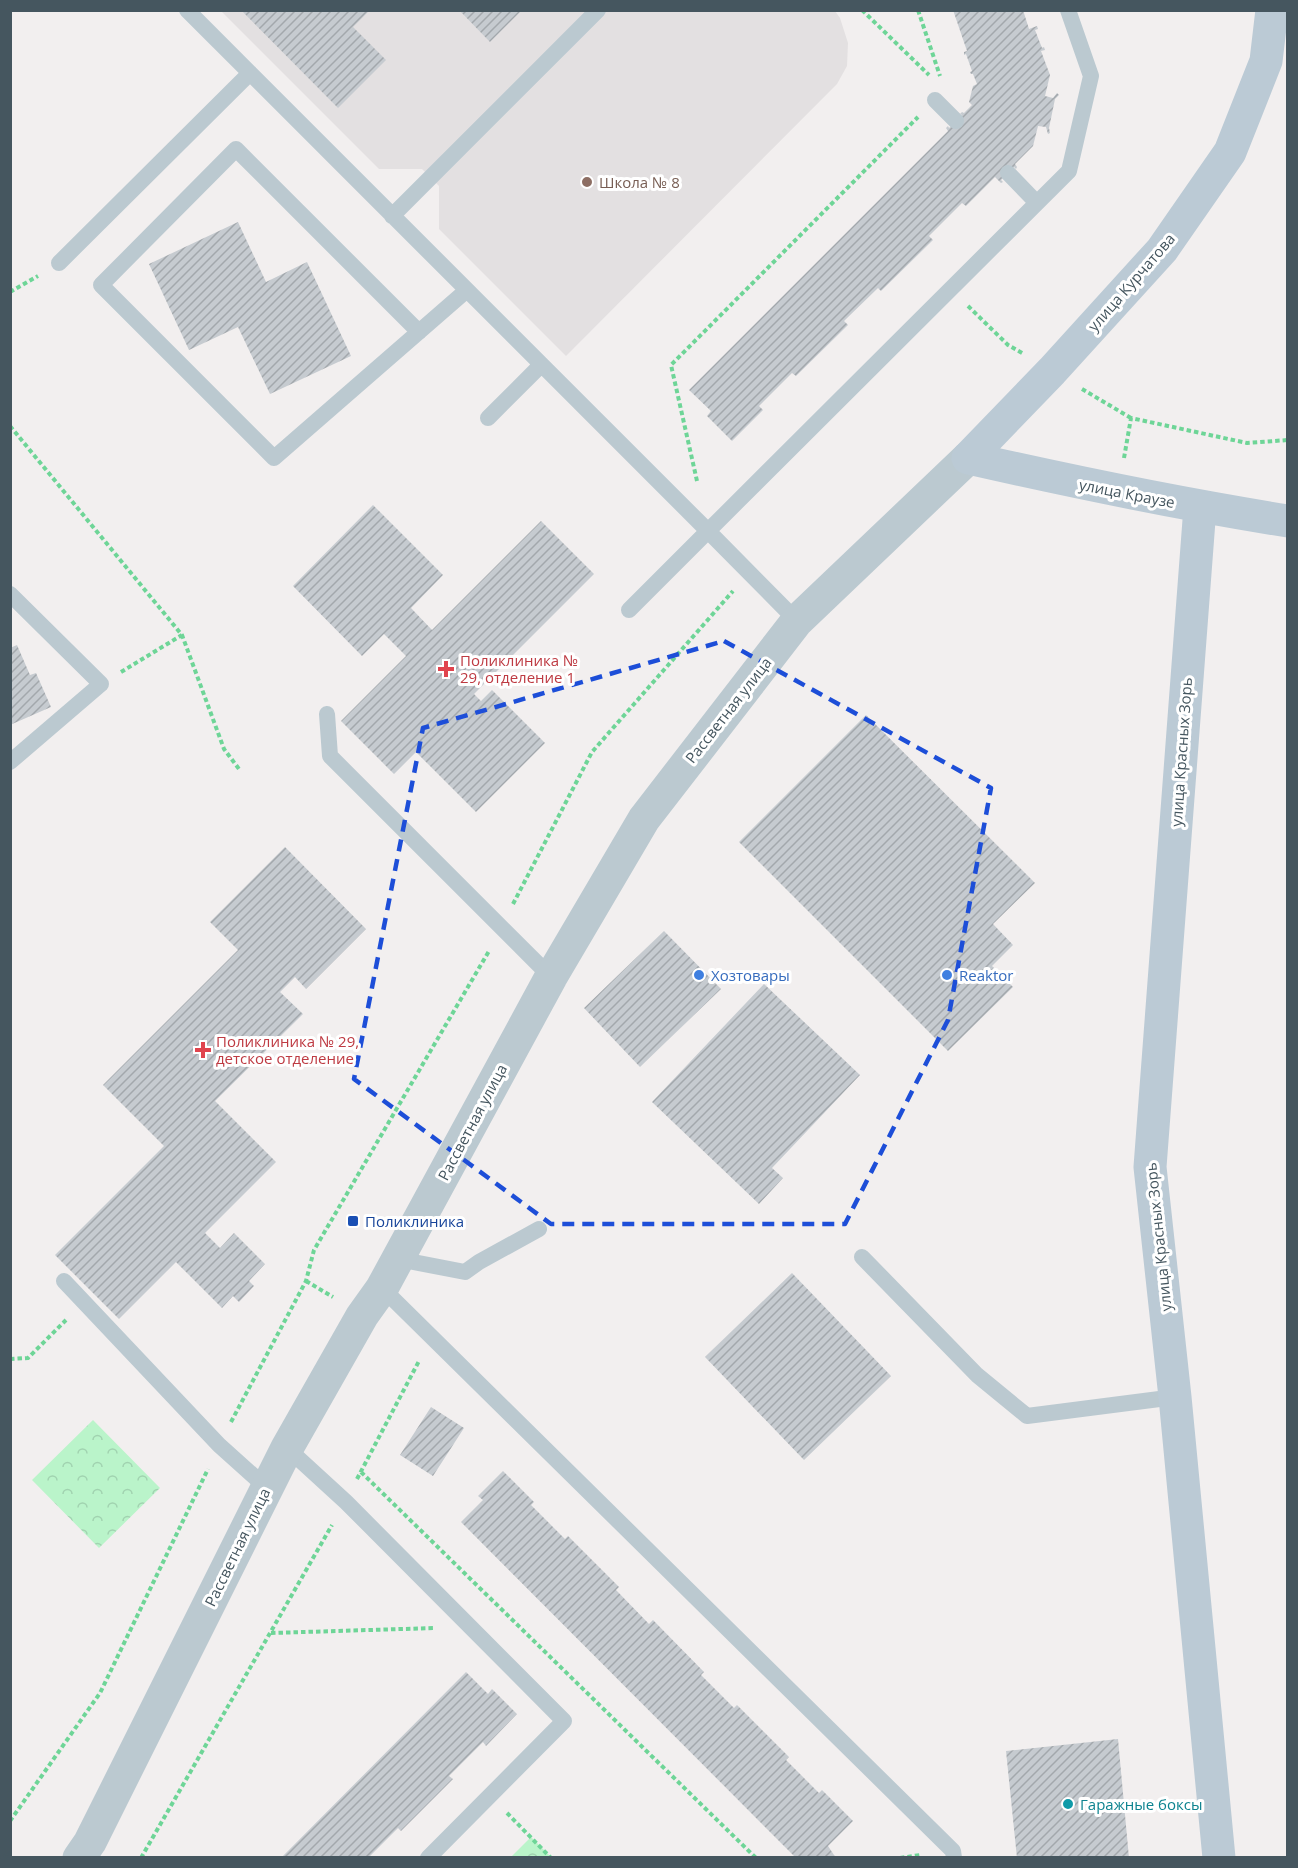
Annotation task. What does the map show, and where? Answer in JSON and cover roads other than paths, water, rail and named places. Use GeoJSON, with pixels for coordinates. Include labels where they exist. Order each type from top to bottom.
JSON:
{"type":"FeatureCollection","features":[{"type":"Feature","properties":{"kind":"main road","name":"улица Курчатова"},"geometry":{"type":"LineString","coordinates":[[969,458],[1162,250],[1230,152],[1266,61],[1272,10]]}},
{"type":"Feature","properties":{"kind":"main road","name":"улица Краузе"},"geometry":{"type":"LineString","coordinates":[[969,458],[1119,491],[1287,521]]}},
{"type":"Feature","properties":{"kind":"main road","name":"улица Красных Зорь"},"geometry":{"type":"LineString","coordinates":[[1200,507],[1150,1167],[1175,1397],[1219,1857]]}},
{"type":"Feature","properties":{"kind":"street","name":"Рассветная улица"},"geometry":{"type":"LineString","coordinates":[[79,1857],[90,1842],[286,1448],[362,1316],[382,1288],[551,976],[644,819],[798,621],[969,458]]}},
{"type":"Feature","properties":{"kind":"lane"},"geometry":{"type":"LineString","coordinates":[[187,10],[798,621]]}},
{"type":"Feature","properties":{"kind":"lane"},"geometry":{"type":"LineString","coordinates":[[392,216],[598,10]]}},
{"type":"Feature","properties":{"kind":"lane"},"geometry":{"type":"LineString","coordinates":[[629,610],[1069,171],[1091,76],[1068,10]]}},
{"type":"Feature","properties":{"kind":"lane"},"geometry":{"type":"LineString","coordinates":[[59,263],[250,73]]}},
{"type":"Feature","properties":{"kind":"lane"},"geometry":{"type":"LineString","coordinates":[[940,95],[956,122]]}},
{"type":"Feature","properties":{"kind":"lane"},"geometry":{"type":"LineString","coordinates":[[419,332],[236,149],[101,285],[274,458],[419,332],[467,290]]}},
{"type":"Feature","properties":{"kind":"lane"},"geometry":{"type":"LineString","coordinates":[[1008,174],[1037,202]]}},
{"type":"Feature","properties":{"kind":"lane"},"geometry":{"type":"LineString","coordinates":[[488,418],[541,365]]}},
{"type":"Feature","properties":{"kind":"lane"},"geometry":{"type":"LineString","coordinates":[[10,594],[101,684],[10,762]]}},
{"type":"Feature","properties":{"kind":"lane"},"geometry":{"type":"LineString","coordinates":[[327,714],[330,756],[551,976]]}},
{"type":"Feature","properties":{"kind":"lane"},"geometry":{"type":"LineString","coordinates":[[398,1259],[465,1272],[539,1229]]}},
{"type":"Feature","properties":{"kind":"lane"},"geometry":{"type":"LineString","coordinates":[[862,1257],[977,1375],[1028,1416],[1175,1397]]}},
{"type":"Feature","properties":{"kind":"lane"},"geometry":{"type":"LineString","coordinates":[[64,1281],[219,1445],[267,1488]]}},
{"type":"Feature","properties":{"kind":"lane"},"geometry":{"type":"LineString","coordinates":[[382,1288],[953,1851],[954,1857]]}},
{"type":"Feature","properties":{"kind":"lane"},"geometry":{"type":"LineString","coordinates":[[286,1448],[346,1502],[564,1721],[428,1857]]}},
{"type":"Feature","properties":{"kind":"place","name":"Школа № 8"},"geometry":{"type":"Point","coordinates":[587,182]}},
{"type":"Feature","properties":{"kind":"place","name":"Поликлиника № 29, отделение 1"},"geometry":{"type":"Point","coordinates":[446,669]}},
{"type":"Feature","properties":{"kind":"place","name":"Хозтовары"},"geometry":{"type":"Point","coordinates":[699,975]}},
{"type":"Feature","properties":{"kind":"place","name":"Reaktor"},"geometry":{"type":"Point","coordinates":[947,975]}},
{"type":"Feature","properties":{"kind":"place","name":"Поликлиника № 29, детское отделение"},"geometry":{"type":"Point","coordinates":[203,1050]}},
{"type":"Feature","properties":{"kind":"place","name":"Поликлиника"},"geometry":{"type":"Point","coordinates":[353,1221]}},
{"type":"Feature","properties":{"kind":"place","name":"Гаражные боксы"},"geometry":{"type":"Point","coordinates":[1068,1804]}}]}
